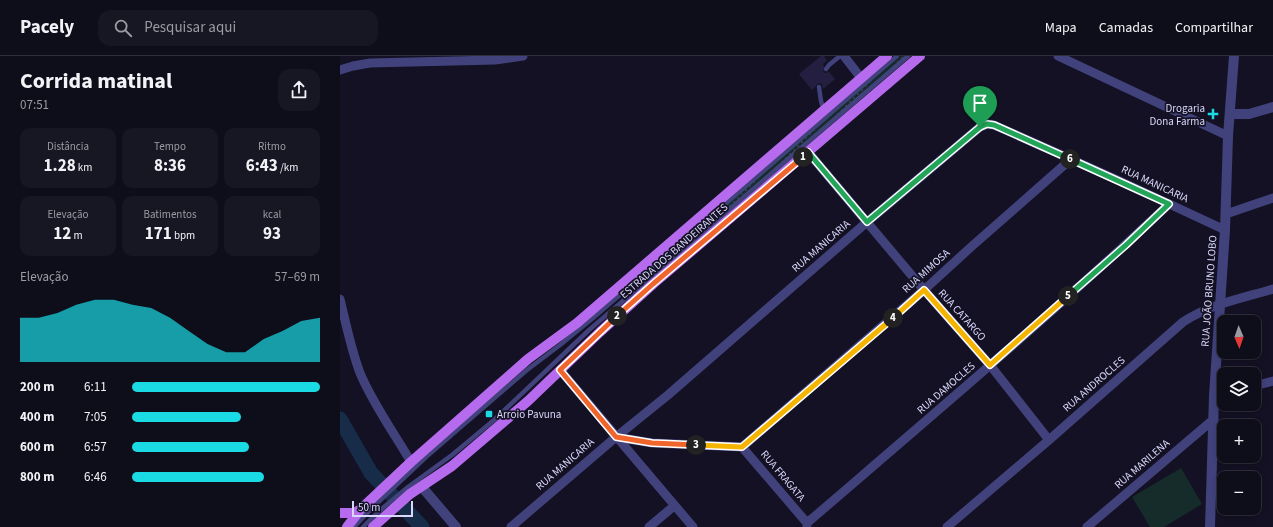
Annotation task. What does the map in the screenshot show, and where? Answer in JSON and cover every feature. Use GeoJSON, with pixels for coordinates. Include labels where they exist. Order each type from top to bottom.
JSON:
{"type":"FeatureCollection","features":[{"type":"Feature","properties":{"kind":"main road","name":"ESTRADA DOS BANDEIRANTES"},"geometry":{"type":"LineString","coordinates":[[347,527],[400,477],[411,462],[528,359],[577,323],[887,56]]}},
{"type":"Feature","properties":{"kind":"main road","name":"ESTRADA DOS BANDEIRANTES"},"geometry":{"type":"LineString","coordinates":[[372,527],[381,514],[409,491],[422,487],[452,466],[528,401],[653,284],[920,56]]}},
{"type":"Feature","properties":{"kind":"main road"},"geometry":{"type":"LineString","coordinates":[[340,513],[354,513],[367,507]]}},
{"type":"Feature","properties":{"kind":"street"},"geometry":{"type":"LineString","coordinates":[[340,70],[370,63],[495,60],[524,56]]}},
{"type":"Feature","properties":{"kind":"street"},"geometry":{"type":"LineString","coordinates":[[844,56],[861,78]]}},
{"type":"Feature","properties":{"kind":"street"},"geometry":{"type":"LineString","coordinates":[[1058,56],[1228,136]]}},
{"type":"Feature","properties":{"kind":"street","name":"RUA JOÃO BRUNO LOBO"},"geometry":{"type":"LineString","coordinates":[[1219,367],[1220,304],[1226,214],[1228,136],[1234,56]]}},
{"type":"Feature","properties":{"kind":"street"},"geometry":{"type":"LineString","coordinates":[[1230,114],[1249,114],[1273,107]]}},
{"type":"Feature","properties":{"kind":"street","name":"RUA MANICARIA"},"geometry":{"type":"LineString","coordinates":[[511,527],[616,437],[668,395],[867,222],[980,127],[987,124],[994,125],[1071,159],[1225,230]]}},
{"type":"Feature","properties":{"kind":"street","name":"RUA CATARGO"},"geometry":{"type":"LineString","coordinates":[[808,152],[924,290],[990,365],[1049,440]]}},
{"type":"Feature","properties":{"kind":"street","name":"RUA MIMOSA"},"geometry":{"type":"LineString","coordinates":[[742,447],[924,290],[1071,159]]}},
{"type":"Feature","properties":{"kind":"street"},"geometry":{"type":"LineString","coordinates":[[1226,214],[1273,198]]}},
{"type":"Feature","properties":{"kind":"street","name":"RUA DAMOCLES"},"geometry":{"type":"LineString","coordinates":[[807,525],[1126,245],[1169,204]]}},
{"type":"Feature","properties":{"kind":"street","name":"RUA ANDROCLES"},"geometry":{"type":"LineString","coordinates":[[947,527],[1193,315],[1220,304],[1273,289]]}},
{"type":"Feature","properties":{"kind":"street"},"geometry":{"type":"LineString","coordinates":[[340,299],[353,354],[361,374],[370,393],[411,462]]}},
{"type":"Feature","properties":{"kind":"street"},"geometry":{"type":"LineString","coordinates":[[560,370],[693,527]]}},
{"type":"Feature","properties":{"kind":"street"},"geometry":{"type":"LineString","coordinates":[[1261,384],[1273,381]]}},
{"type":"Feature","properties":{"kind":"street","name":"RUA JOÃO BRUNO LOBO"},"geometry":{"type":"LineString","coordinates":[[1210,527],[1214,419],[1217,405]]}},
{"type":"Feature","properties":{"kind":"street","name":"RUA MARILENA"},"geometry":{"type":"LineString","coordinates":[[1086,527],[1214,419]]}},
{"type":"Feature","properties":{"kind":"street"},"geometry":{"type":"LineString","coordinates":[[616,437],[652,443],[742,447]]}},
{"type":"Feature","properties":{"kind":"street","name":"RUA FRAGATA"},"geometry":{"type":"LineString","coordinates":[[742,447],[807,525]]}},
{"type":"Feature","properties":{"kind":"street"},"geometry":{"type":"LineString","coordinates":[[422,487],[456,527]]}},
{"type":"Feature","properties":{"kind":"street"},"geometry":{"type":"LineString","coordinates":[[649,527],[674,506]]}},
{"type":"Feature","properties":{"kind":"lane"},"geometry":{"type":"LineString","coordinates":[[826,69],[840,56]]}},
{"type":"Feature","properties":{"kind":"lane"},"geometry":{"type":"LineString","coordinates":[[400,477],[527,370],[560,346],[897,56]]}},
{"type":"Feature","properties":{"kind":"lane"},"geometry":{"type":"LineString","coordinates":[[409,491],[494,420],[589,330],[908,56]]}},
{"type":"Feature","properties":{"kind":"lane"},"geometry":{"type":"LineString","coordinates":[[819,87],[824,111]]}},
{"type":"Feature","properties":{"kind":"lane"},"geometry":{"type":"LineString","coordinates":[[354,527],[367,507]]}},
{"type":"Feature","properties":{"kind":"lane"},"geometry":{"type":"LineString","coordinates":[[363,527],[381,514]]}},
{"type":"Feature","properties":{"kind":"green space"},"geometry":{"type":"Polygon","coordinates":[[[901,56],[907,56],[636,293],[631,288],[739,193],[901,56]]]}},
{"type":"Feature","properties":{"kind":"green space"},"geometry":{"type":"Polygon","coordinates":[[[1181,468],[1202,504],[1164,527],[1150,527],[1132,497],[1181,468]]]}},
{"type":"Feature","properties":{"kind":"building"},"geometry":{"type":"Polygon","coordinates":[[[821,56],[824,56],[827,61],[823,64],[823,71],[825,73],[829,72],[835,79],[823,89],[822,84],[819,83],[812,90],[799,74],[821,56]]]}},
{"type":"Feature","properties":{"kind":"waterway","name":"Arroio Pavuna"},"geometry":{"type":"LineString","coordinates":[[340,419],[371,473],[422,527]]}},
{"type":"Feature","properties":{"kind":"place","name":"Drogaria Dona Farma"},"geometry":{"type":"Point","coordinates":[1213,114]}},
{"type":"Feature","properties":{"kind":"place","name":"Arroio Pavuna"},"geometry":{"type":"Point","coordinates":[489,414]}},
{"type":"Feature","properties":{"kind":"route"},"geometry":{"type":"LineString","coordinates":[[987,124],[994,125],[1169,204],[1126,245],[990,365],[924,290],[742,447],[652,443],[616,437],[560,370],[653,284],[808,152],[867,222],[980,127],[987,124]]}}]}
